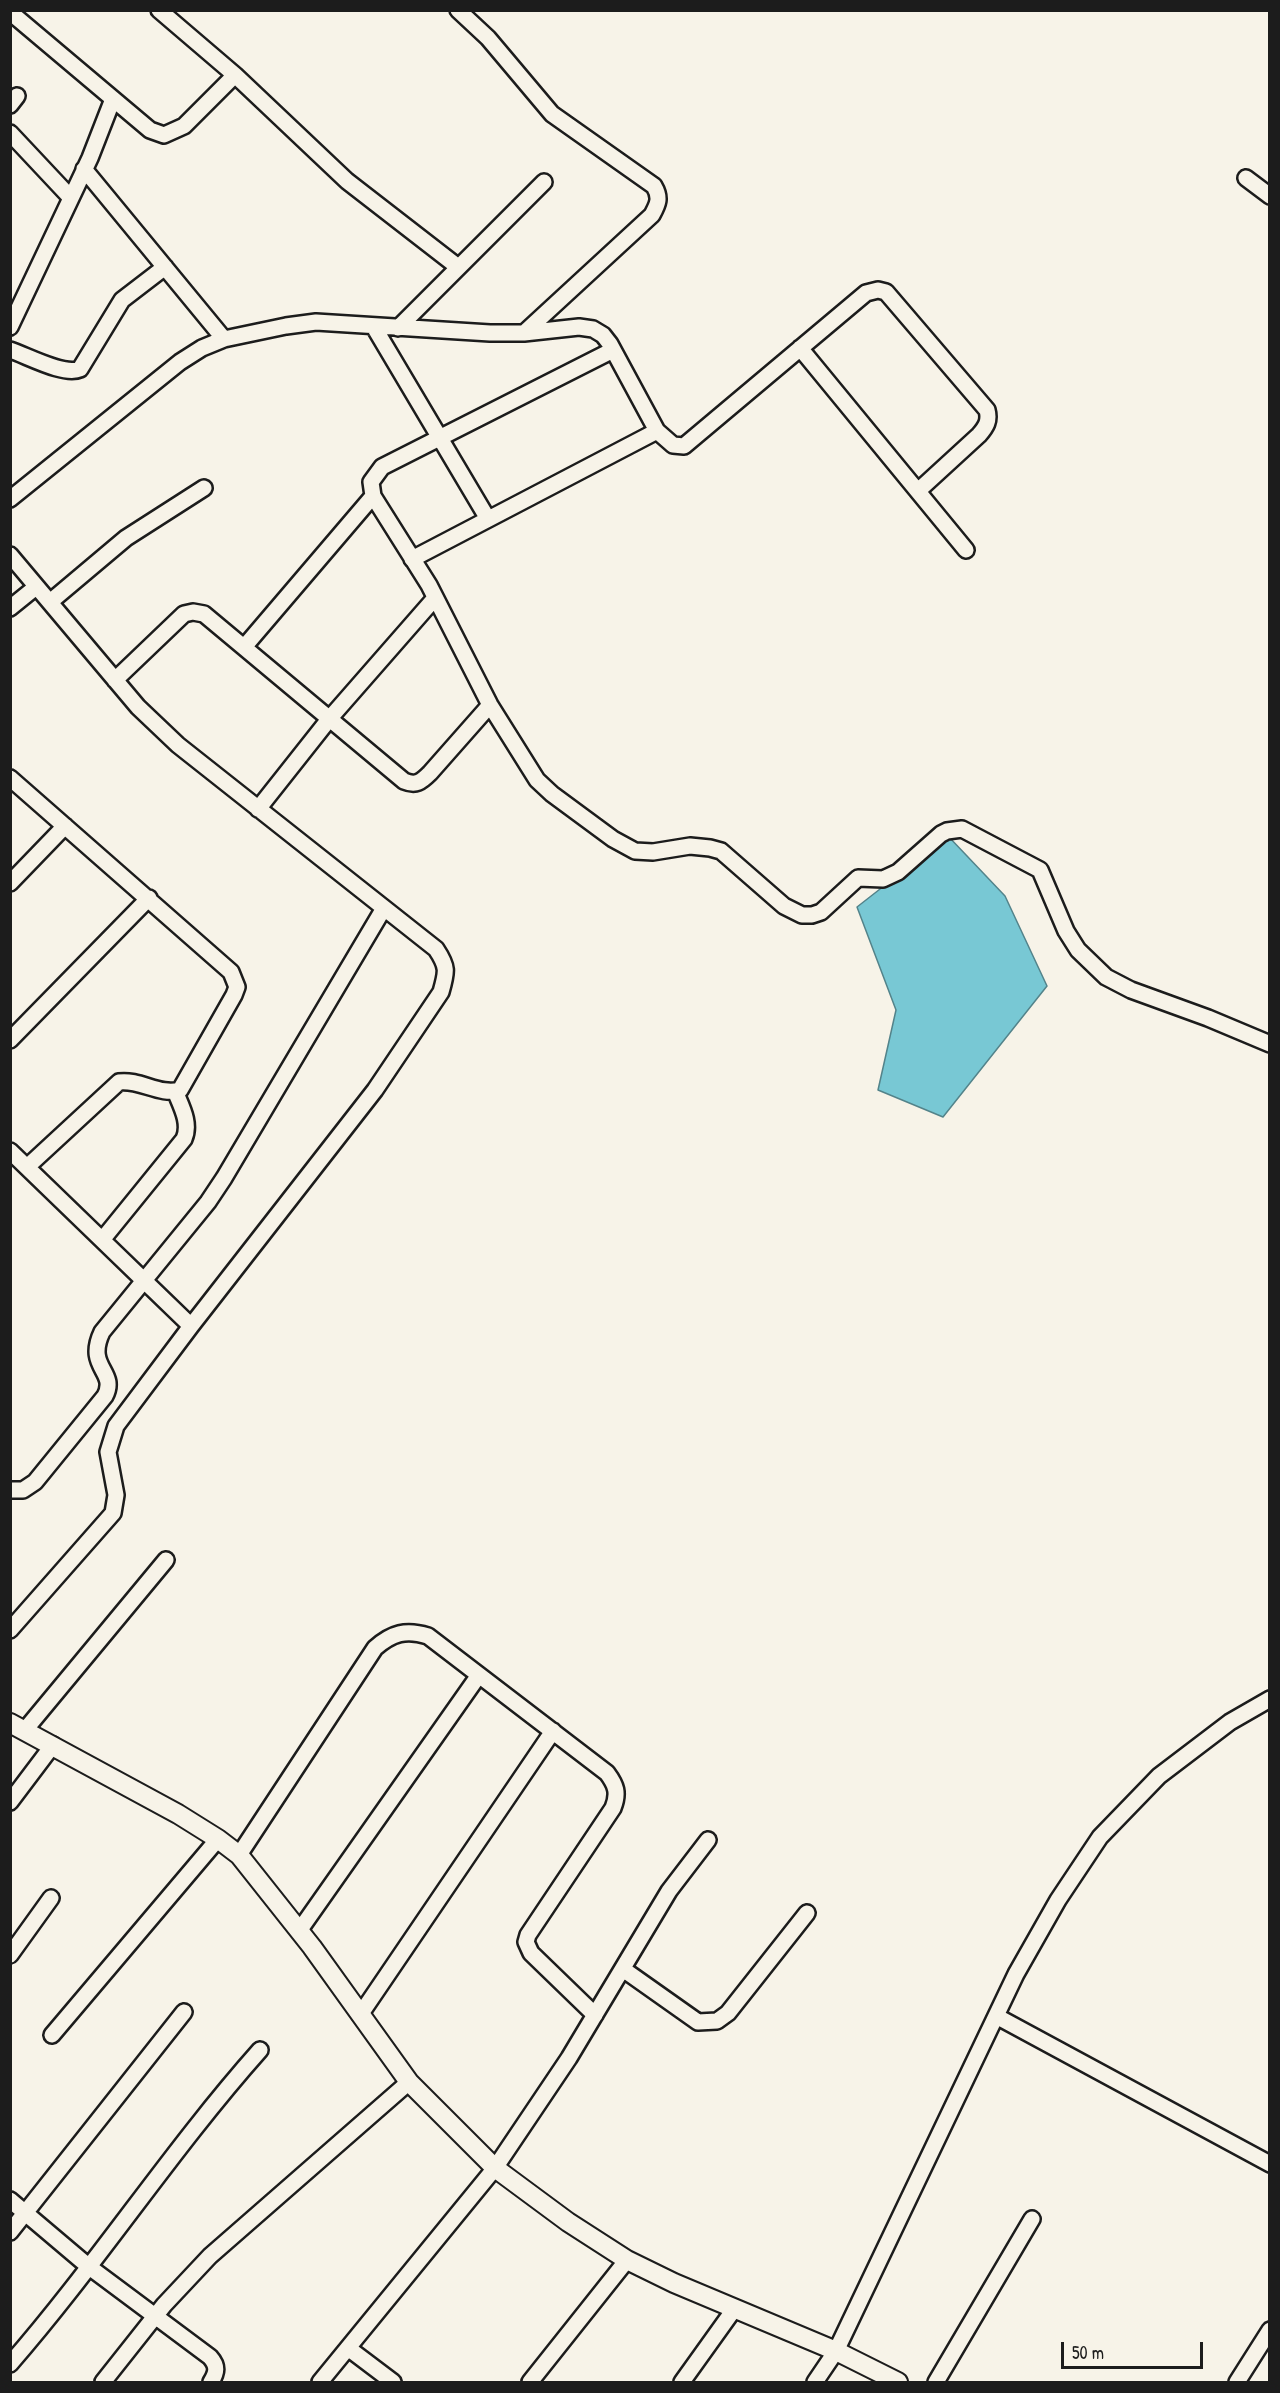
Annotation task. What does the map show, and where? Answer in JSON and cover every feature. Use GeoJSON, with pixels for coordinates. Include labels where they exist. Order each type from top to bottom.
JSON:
{"type":"FeatureCollection","features":[{"type":"Feature","properties":{"kind":"street"},"geometry":{"type":"LineString","coordinates":[[159,10],[235,75],[347,181],[458,267]]}},
{"type":"Feature","properties":{"kind":"street"},"geometry":{"type":"LineString","coordinates":[[458,10],[488,38],[552,114],[654,186],[659,193],[659,201],[652,215],[524,333]]}},
{"type":"Feature","properties":{"kind":"street"},"geometry":{"type":"LineString","coordinates":[[10,12],[150,130],[164,135],[184,126],[235,75]]}},
{"type":"Feature","properties":{"kind":"street"},"geometry":{"type":"LineString","coordinates":[[10,327],[84,169],[112,99]]}},
{"type":"Feature","properties":{"kind":"street"},"geometry":{"type":"LineString","coordinates":[[10,133],[71,198]]}},
{"type":"Feature","properties":{"kind":"street"},"geometry":{"type":"LineString","coordinates":[[84,169],[224,339]]}},
{"type":"Feature","properties":{"kind":"street"},"geometry":{"type":"LineString","coordinates":[[1246,178],[1269,196]]}},
{"type":"Feature","properties":{"kind":"street"},"geometry":{"type":"LineString","coordinates":[[398,328],[544,182]]}},
{"type":"Feature","properties":{"kind":"street"},"geometry":{"type":"LineString","coordinates":[[10,350],[64,370],[80,369],[122,300],[165,267]]}},
{"type":"Feature","properties":{"kind":"street"},"geometry":{"type":"LineString","coordinates":[[10,499],[180,362],[202,348],[224,339],[316,322],[490,333],[586,328],[603,335],[657,431],[674,446],[684,446],[866,293],[878,290],[886,292],[987,410],[989,418],[985,429],[919,490]]}},
{"type":"Feature","properties":{"kind":"street"},"geometry":{"type":"LineString","coordinates":[[374,327],[489,519]]}},
{"type":"Feature","properties":{"kind":"street"},"geometry":{"type":"LineString","coordinates":[[801,348],[966,549]]}},
{"type":"Feature","properties":{"kind":"street"},"geometry":{"type":"LineString","coordinates":[[613,350],[382,467],[371,482],[372,496],[435,598],[490,705],[537,780],[552,794],[625,847],[635,851],[653,852],[690,846],[721,851],[783,906],[802,915],[820,912],[854,881],[865,877],[890,878],[941,834],[962,829],[1040,870],[1066,931],[1078,950],[1106,977],[1131,990],[1208,1018],[1269,1044]]}},
{"type":"Feature","properties":{"kind":"street"},"geometry":{"type":"LineString","coordinates":[[412,559],[657,431]]}},
{"type":"Feature","properties":{"kind":"street"},"geometry":{"type":"LineString","coordinates":[[50,602],[119,543],[204,488]]}},
{"type":"Feature","properties":{"kind":"street"},"geometry":{"type":"LineString","coordinates":[[245,646],[372,496]]}},
{"type":"Feature","properties":{"kind":"street"},"geometry":{"type":"LineString","coordinates":[[10,555],[138,707],[178,745],[436,949],[446,963],[446,975],[441,992],[375,1090],[116,1426],[108,1452],[116,1502],[112,1513],[10,1630]]}},
{"type":"Feature","properties":{"kind":"street"},"geometry":{"type":"LineString","coordinates":[[10,608],[36,586]]}},
{"type":"Feature","properties":{"kind":"street"},"geometry":{"type":"LineString","coordinates":[[258,809],[330,718],[435,598]]}},
{"type":"Feature","properties":{"kind":"street"},"geometry":{"type":"LineString","coordinates":[[115,680],[184,614],[193,612],[204,614],[404,781],[413,784],[421,782],[430,773],[490,705]]}},
{"type":"Feature","properties":{"kind":"street"},"geometry":{"type":"LineString","coordinates":[[10,778],[231,972],[237,987],[184,1086],[168,1092],[129,1081],[119,1082],[27,1167]]}},
{"type":"Feature","properties":{"kind":"street"},"geometry":{"type":"LineString","coordinates":[[10,883],[65,826]]}},
{"type":"Feature","properties":{"kind":"street"},"geometry":{"type":"LineString","coordinates":[[10,1040],[149,898]]}},
{"type":"Feature","properties":{"kind":"street"},"geometry":{"type":"LineString","coordinates":[[10,1490],[23,1490],[35,1482],[105,1396],[109,1388],[108,1379],[96,1359],[98,1341],[102,1332],[208,1202],[224,1178],[384,908]]}},
{"type":"Feature","properties":{"kind":"street"},"geometry":{"type":"LineString","coordinates":[[102,1240],[184,1139],[188,1131],[187,1122],[175,1091]]}},
{"type":"Feature","properties":{"kind":"street"},"geometry":{"type":"LineString","coordinates":[[10,1151],[191,1326]]}},
{"type":"Feature","properties":{"kind":"street"},"geometry":{"type":"LineString","coordinates":[[166,1560],[18,1726],[178,1814],[239,1855],[299,1931],[409,2082],[495,2168],[568,2222],[627,2260],[674,2283],[836,2351],[898,2382]]}},
{"type":"Feature","properties":{"kind":"street"},"geometry":{"type":"LineString","coordinates":[[239,1855],[375,1648],[386,1638],[401,1632],[416,1632],[428,1636],[607,1773],[614,1783],[618,1796],[613,1808],[528,1935],[526,1942],[531,1953],[595,2015]]}},
{"type":"Feature","properties":{"kind":"street"},"geometry":{"type":"LineString","coordinates":[[299,1931],[479,1675]]}},
{"type":"Feature","properties":{"kind":"street"},"geometry":{"type":"LineString","coordinates":[[815,2382],[836,2351],[1016,1974],[1058,1900],[1100,1837],[1159,1776],[1230,1722],[1269,1699]]}},
{"type":"Feature","properties":{"kind":"street"},"geometry":{"type":"LineString","coordinates":[[360,2014],[553,1731]]}},
{"type":"Feature","properties":{"kind":"street"},"geometry":{"type":"LineString","coordinates":[[10,1802],[53,1745]]}},
{"type":"Feature","properties":{"kind":"street"},"geometry":{"type":"LineString","coordinates":[[52,2035],[218,1839]]}},
{"type":"Feature","properties":{"kind":"street"},"geometry":{"type":"LineString","coordinates":[[320,2382],[495,2168],[569,2058],[669,1891],[708,1840]]}},
{"type":"Feature","properties":{"kind":"street"},"geometry":{"type":"LineString","coordinates":[[10,1955],[51,1898]]}},
{"type":"Feature","properties":{"kind":"street"},"geometry":{"type":"LineString","coordinates":[[622,1969],[698,2022],[717,2021],[728,2013],[807,1913]]}},
{"type":"Feature","properties":{"kind":"street"},"geometry":{"type":"LineString","coordinates":[[10,2232],[184,2012]]}},
{"type":"Feature","properties":{"kind":"street"},"geometry":{"type":"LineString","coordinates":[[996,2016],[1269,2164]]}},
{"type":"Feature","properties":{"kind":"street"},"geometry":{"type":"LineString","coordinates":[[10,2364],[142,2199],[218,2097],[260,2050]]}},
{"type":"Feature","properties":{"kind":"street"},"geometry":{"type":"LineString","coordinates":[[103,2382],[155,2316],[210,2256],[409,2082]]}},
{"type":"Feature","properties":{"kind":"street"},"geometry":{"type":"LineString","coordinates":[[10,2200],[88,2266],[210,2357],[216,2363],[216,2373],[211,2382]]}},
{"type":"Feature","properties":{"kind":"street"},"geometry":{"type":"LineString","coordinates":[[936,2382],[1032,2219]]}},
{"type":"Feature","properties":{"kind":"street"},"geometry":{"type":"LineString","coordinates":[[530,2382],[627,2260]]}},
{"type":"Feature","properties":{"kind":"street"},"geometry":{"type":"LineString","coordinates":[[682,2382],[735,2308]]}},
{"type":"Feature","properties":{"kind":"street"},"geometry":{"type":"LineString","coordinates":[[1237,2382],[1269,2330]]}},
{"type":"Feature","properties":{"kind":"street"},"geometry":{"type":"LineString","coordinates":[[348,2349],[393,2382]]}},
{"type":"Feature","properties":{"kind":"water"},"geometry":{"type":"Polygon","coordinates":[[[948,836],[1005,896],[1047,986],[943,1117],[878,1090],[896,1010],[857,907],[948,836]]]}}]}
